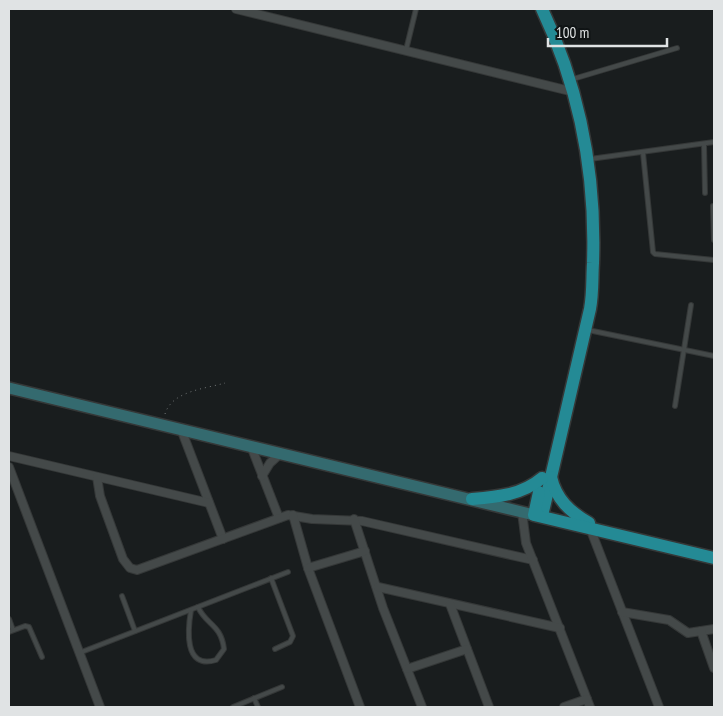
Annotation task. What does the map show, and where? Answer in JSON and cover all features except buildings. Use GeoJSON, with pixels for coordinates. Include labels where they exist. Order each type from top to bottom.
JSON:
{"type":"FeatureCollection","features":[{"type":"Feature","properties":{"kind":"main road"},"geometry":{"type":"LineString","coordinates":[[533,514],[546,478],[586,329],[592,298],[593,266],[593,207],[588,159],[572,86],[557,41],[542,9]]}},
{"type":"Feature","properties":{"kind":"main road"},"geometry":{"type":"LineString","coordinates":[[593,266],[546,478],[567,508],[596,529]]}},
{"type":"Feature","properties":{"kind":"main road"},"geometry":{"type":"LineString","coordinates":[[9,388],[714,558]]}},
{"type":"Feature","properties":{"kind":"main road"},"geometry":{"type":"LineString","coordinates":[[472,499],[509,494],[530,487],[546,478]]}},
{"type":"Feature","properties":{"kind":"street"},"geometry":{"type":"LineString","coordinates":[[236,9],[406,50],[572,86]]}},
{"type":"Feature","properties":{"kind":"street"},"geometry":{"type":"LineString","coordinates":[[181,429],[223,539]]}},
{"type":"Feature","properties":{"kind":"street"},"geometry":{"type":"LineString","coordinates":[[251,446],[279,518]]}},
{"type":"Feature","properties":{"kind":"street"},"geometry":{"type":"LineString","coordinates":[[262,476],[270,463],[282,453]]}},
{"type":"Feature","properties":{"kind":"street"},"geometry":{"type":"LineString","coordinates":[[9,456],[210,504]]}},
{"type":"Feature","properties":{"kind":"street"},"geometry":{"type":"LineString","coordinates":[[9,467],[100,707]]}},
{"type":"Feature","properties":{"kind":"street"},"geometry":{"type":"LineString","coordinates":[[97,477],[100,496],[124,560],[130,568],[144,569],[279,518],[293,515],[312,519],[354,520],[533,560]]}},
{"type":"Feature","properties":{"kind":"street"},"geometry":{"type":"LineString","coordinates":[[533,514],[524,533],[590,707]]}},
{"type":"Feature","properties":{"kind":"street"},"geometry":{"type":"LineString","coordinates":[[293,515],[308,568],[360,707]]}},
{"type":"Feature","properties":{"kind":"street"},"geometry":{"type":"LineString","coordinates":[[354,520],[378,587],[383,608],[422,707]]}},
{"type":"Feature","properties":{"kind":"street"},"geometry":{"type":"LineString","coordinates":[[596,529],[622,612],[659,707]]}},
{"type":"Feature","properties":{"kind":"street"},"geometry":{"type":"LineString","coordinates":[[308,568],[365,551]]}},
{"type":"Feature","properties":{"kind":"street"},"geometry":{"type":"LineString","coordinates":[[378,587],[560,628]]}},
{"type":"Feature","properties":{"kind":"street"},"geometry":{"type":"LineString","coordinates":[[450,604],[489,707]]}},
{"type":"Feature","properties":{"kind":"street"},"geometry":{"type":"LineString","coordinates":[[622,612],[669,620],[688,633],[693,634],[714,629]]}},
{"type":"Feature","properties":{"kind":"street"},"geometry":{"type":"LineString","coordinates":[[701,631],[714,668]]}},
{"type":"Feature","properties":{"kind":"street"},"geometry":{"type":"LineString","coordinates":[[407,669],[467,649]]}},
{"type":"Feature","properties":{"kind":"street"},"geometry":{"type":"LineString","coordinates":[[564,707],[587,699]]}},
{"type":"Feature","properties":{"kind":"lane"},"geometry":{"type":"LineString","coordinates":[[406,50],[416,9]]}},
{"type":"Feature","properties":{"kind":"lane"},"geometry":{"type":"LineString","coordinates":[[572,86],[676,48]]}},
{"type":"Feature","properties":{"kind":"lane"},"geometry":{"type":"LineString","coordinates":[[588,159],[644,153],[714,142]]}},
{"type":"Feature","properties":{"kind":"lane"},"geometry":{"type":"LineString","coordinates":[[704,144],[705,194]]}},
{"type":"Feature","properties":{"kind":"lane"},"geometry":{"type":"LineString","coordinates":[[644,153],[653,252],[655,254],[714,260]]}},
{"type":"Feature","properties":{"kind":"lane"},"geometry":{"type":"LineString","coordinates":[[713,206],[714,240]]}},
{"type":"Feature","properties":{"kind":"lane"},"geometry":{"type":"LineString","coordinates":[[675,406],[691,305]]}},
{"type":"Feature","properties":{"kind":"lane"},"geometry":{"type":"LineString","coordinates":[[586,329],[684,348],[714,356]]}},
{"type":"Feature","properties":{"kind":"lane"},"geometry":{"type":"LineString","coordinates":[[79,653],[288,572]]}},
{"type":"Feature","properties":{"kind":"lane"},"geometry":{"type":"LineString","coordinates":[[270,578],[293,638],[290,642],[275,649]]}},
{"type":"Feature","properties":{"kind":"lane"},"geometry":{"type":"LineString","coordinates":[[122,596],[135,631]]}},
{"type":"Feature","properties":{"kind":"lane"},"geometry":{"type":"LineString","coordinates":[[191,610],[187,637],[191,650],[200,658],[210,661],[216,660],[224,649],[218,629],[203,616],[198,607]]}},
{"type":"Feature","properties":{"kind":"lane"},"geometry":{"type":"LineString","coordinates":[[9,619],[11,631],[29,626],[42,657]]}},
{"type":"Feature","properties":{"kind":"lane"},"geometry":{"type":"LineString","coordinates":[[233,707],[282,687]]}},
{"type":"Feature","properties":{"kind":"lane"},"geometry":{"type":"LineString","coordinates":[[254,698],[258,707]]}},
{"type":"Feature","properties":{"kind":"path"},"geometry":{"type":"LineString","coordinates":[[162,424],[168,405],[173,400],[225,383]]}}]}
